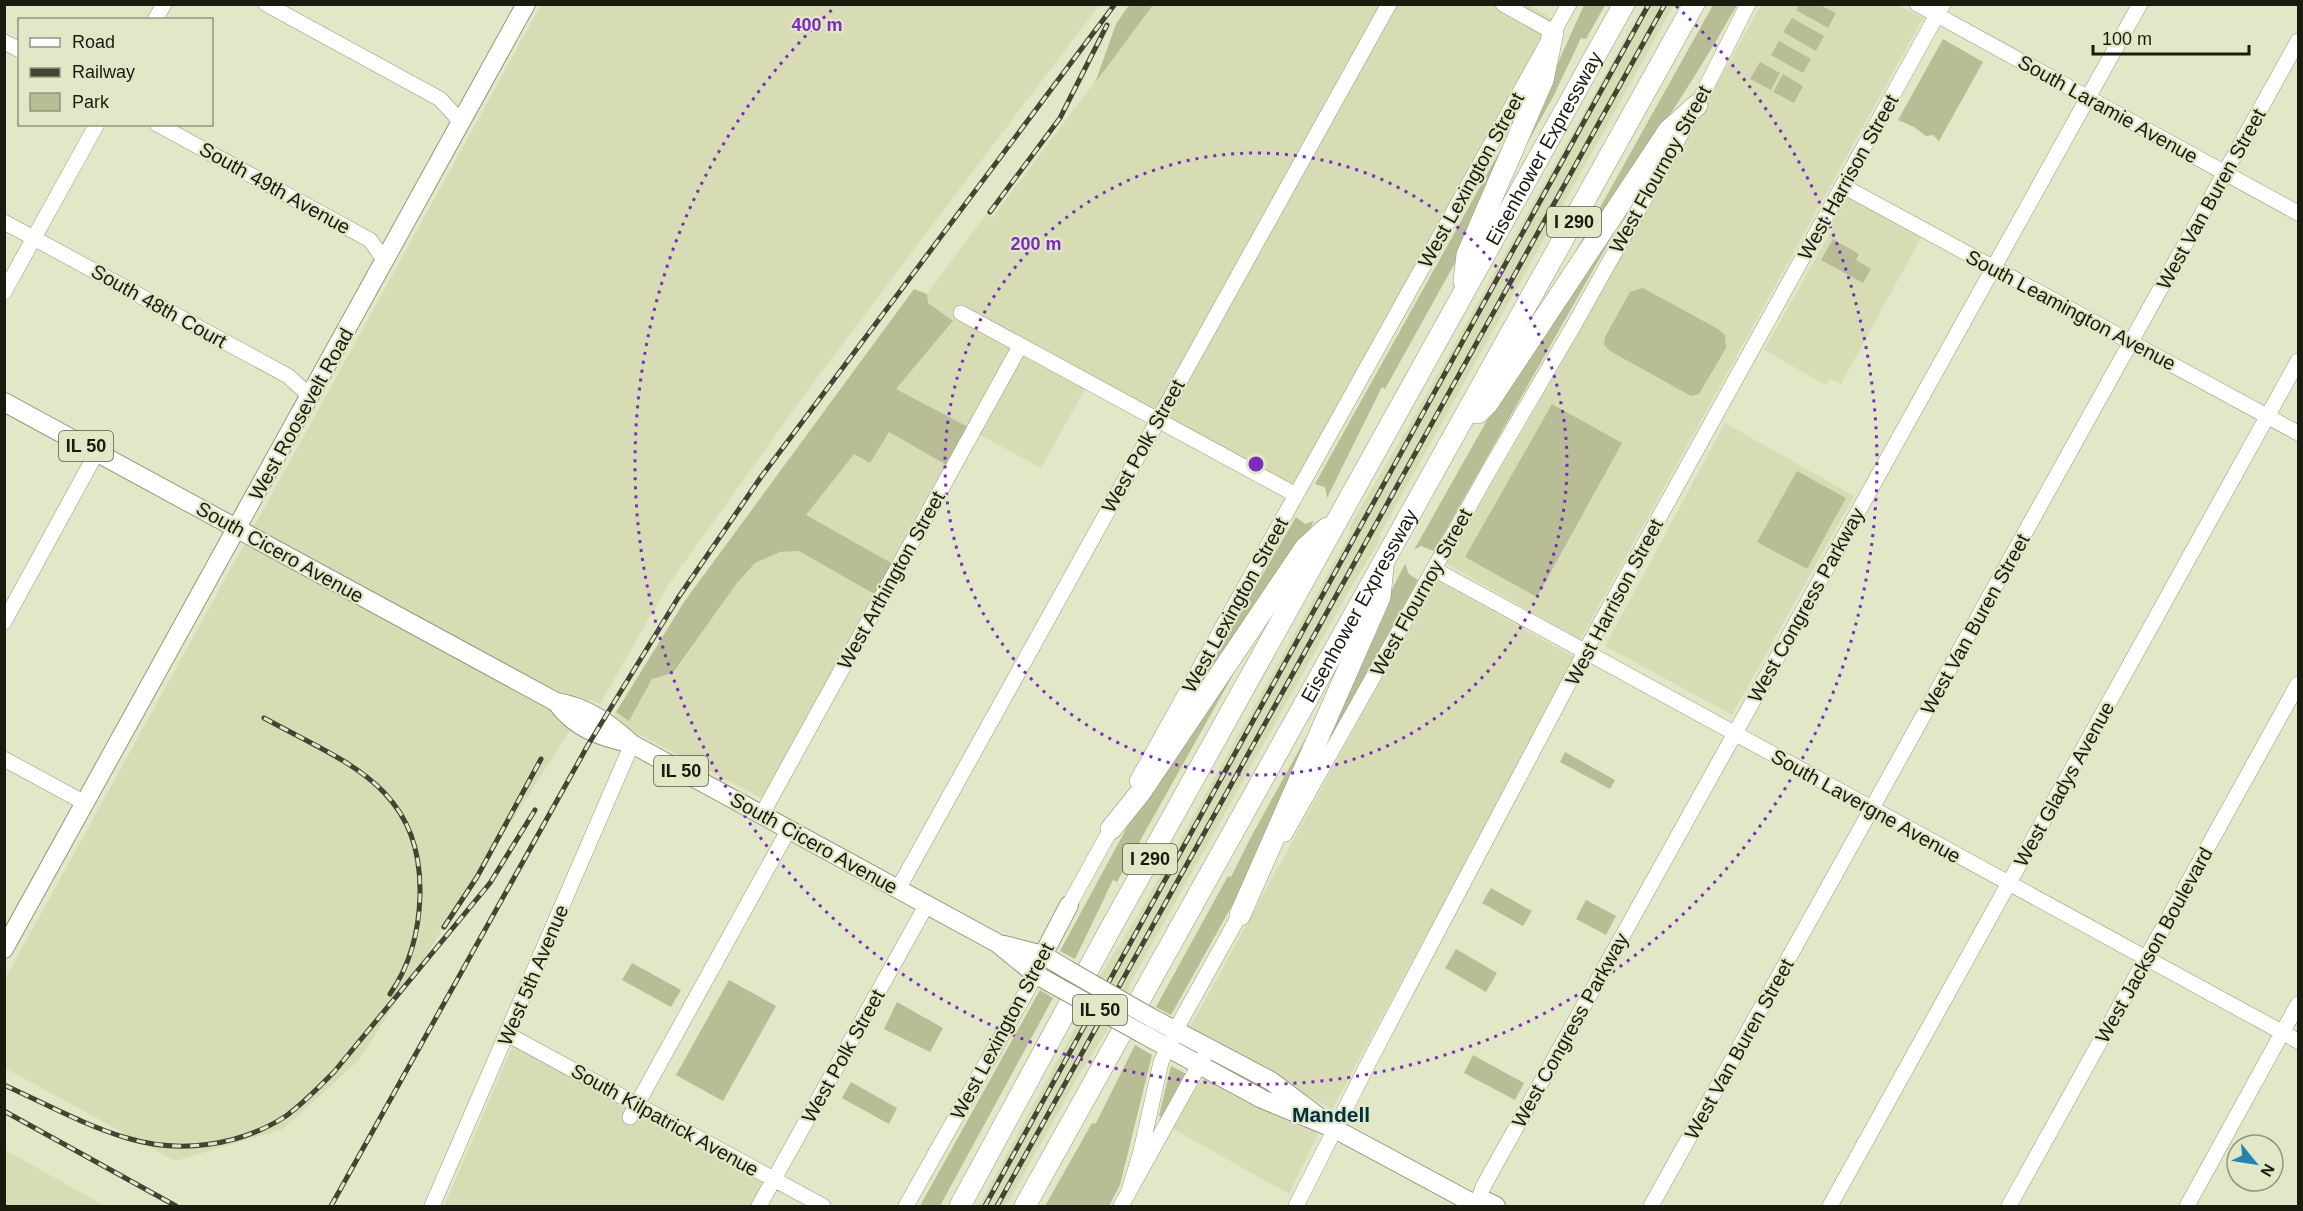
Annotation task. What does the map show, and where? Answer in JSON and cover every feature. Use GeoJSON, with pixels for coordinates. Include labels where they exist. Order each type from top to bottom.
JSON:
{"type":"FeatureCollection","features":[{"type":"Feature","properties":{"kind":"highway","name":"Eisenhower Expressway"},"geometry":{"type":"LineString","coordinates":[[960,1206],[1102,944],[1624,4]]}},
{"type":"Feature","properties":{"kind":"highway","name":"Eisenhower Expressway"},"geometry":{"type":"LineString","coordinates":[[1025,1206],[1694,4]]}},
{"type":"Feature","properties":{"kind":"highway"},"geometry":{"type":"LineString","coordinates":[[1462,296],[1467,255],[1543,80],[1553,32]]}},
{"type":"Feature","properties":{"kind":"highway"},"geometry":{"type":"LineString","coordinates":[[1452,438],[1488,403],[1669,130],[1697,105]]}},
{"type":"Feature","properties":{"kind":"highway"},"geometry":{"type":"LineString","coordinates":[[1111,829],[1140,793],[1305,548],[1342,513]]}},
{"type":"Feature","properties":{"kind":"highway"},"geometry":{"type":"LineString","coordinates":[[1240,915],[1380,597],[1383,561]]}},
{"type":"Feature","properties":{"kind":"main road","name":"West Roosevelt Road"},"geometry":{"type":"LineString","coordinates":[[4,949],[526,4]]}},
{"type":"Feature","properties":{"kind":"main road","name":"South Cicero Avenue"},"geometry":{"type":"LineString","coordinates":[[4,402],[556,702],[568,718],[593,732],[632,744],[927,904],[997,943],[1035,974],[1058,987],[1146,1025]]}},
{"type":"Feature","properties":{"kind":"main road","name":"West Lexington Street"},"geometry":{"type":"LineString","coordinates":[[1043,955],[1069,905]]}},
{"type":"Feature","properties":{"kind":"main road","name":"South Cicero Avenue"},"geometry":{"type":"LineString","coordinates":[[997,943],[1043,955],[1068,970],[1171,1040],[1198,1066],[1271,1103],[1335,1128],[1477,1206],[1488,1202],[1496,1206]]}},
{"type":"Feature","properties":{"kind":"main road","name":"South Cicero Avenue"},"geometry":{"type":"LineString","coordinates":[[1171,1040],[1208,1049],[1271,1081],[1335,1128]]}},
{"type":"Feature","properties":{"kind":"street"},"geometry":{"type":"LineString","coordinates":[[156,18],[164,4]]}},
{"type":"Feature","properties":{"kind":"street"},"geometry":{"type":"LineString","coordinates":[[266,4],[440,99],[461,122]]}},
{"type":"Feature","properties":{"kind":"street","name":"West Polk Street"},"geometry":{"type":"LineString","coordinates":[[898,889],[1389,4]]}},
{"type":"Feature","properties":{"kind":"street"},"geometry":{"type":"LineString","coordinates":[[1503,4],[1553,32]]}},
{"type":"Feature","properties":{"kind":"street","name":"West Lexington Street"},"geometry":{"type":"LineString","coordinates":[[1069,905],[1569,4]]}},
{"type":"Feature","properties":{"kind":"street","name":"West Flournoy Street"},"geometry":{"type":"LineString","coordinates":[[1124,1200],[1141,1150],[1161,1062],[1171,1040],[1697,105],[1748,4]]}},
{"type":"Feature","properties":{"kind":"street","name":"South Laramie Avenue"},"geometry":{"type":"LineString","coordinates":[[1917,4],[1940,10],[2088,98],[2298,213]]}},
{"type":"Feature","properties":{"kind":"street","name":"West Congress Parkway"},"geometry":{"type":"LineString","coordinates":[[1477,1206],[1483,1187],[2139,4]]}},
{"type":"Feature","properties":{"kind":"street","name":"West Harrison Street"},"geometry":{"type":"LineString","coordinates":[[1296,1206],[1586,653],[1940,10]]}},
{"type":"Feature","properties":{"kind":"street","name":"West Van Buren Street"},"geometry":{"type":"LineString","coordinates":[[1651,1206],[2298,41]]}},
{"type":"Feature","properties":{"kind":"street"},"geometry":{"type":"LineString","coordinates":[[4,42],[18,49]]}},
{"type":"Feature","properties":{"kind":"street"},"geometry":{"type":"LineString","coordinates":[[4,292],[96,126]]}},
{"type":"Feature","properties":{"kind":"street","name":"South 49th Avenue"},"geometry":{"type":"LineString","coordinates":[[161,126],[370,240],[385,261]]}},
{"type":"Feature","properties":{"kind":"street","name":"South Leamington Avenue"},"geometry":{"type":"LineString","coordinates":[[1843,186],[2298,433]]}},
{"type":"Feature","properties":{"kind":"street","name":"South 48th Court"},"geometry":{"type":"LineString","coordinates":[[4,222],[288,376],[310,396]]}},
{"type":"Feature","properties":{"kind":"street"},"geometry":{"type":"LineString","coordinates":[[961,313],[1296,495]]}},
{"type":"Feature","properties":{"kind":"street","name":"West Arthington Street"},"geometry":{"type":"LineString","coordinates":[[762,814],[1020,346]]}},
{"type":"Feature","properties":{"kind":"street","name":"West Gladys Avenue"},"geometry":{"type":"LineString","coordinates":[[1830,1206],[2298,361]]}},
{"type":"Feature","properties":{"kind":"street"},"geometry":{"type":"LineString","coordinates":[[4,622],[97,452]]}},
{"type":"Feature","properties":{"kind":"street","name":"South Lavergne Avenue"},"geometry":{"type":"LineString","coordinates":[[1434,569],[2298,1041]]}},
{"type":"Feature","properties":{"kind":"street","name":"West Jackson Boulevard"},"geometry":{"type":"LineString","coordinates":[[2009,1206],[2298,684]]}},
{"type":"Feature","properties":{"kind":"street","name":"West 5th Avenue"},"geometry":{"type":"LineString","coordinates":[[432,1206],[632,744]]}},
{"type":"Feature","properties":{"kind":"street"},"geometry":{"type":"LineString","coordinates":[[4,759],[85,803]]}},
{"type":"Feature","properties":{"kind":"street"},"geometry":{"type":"LineString","coordinates":[[633,1111],[789,829]]}},
{"type":"Feature","properties":{"kind":"street","name":"West Polk Street"},"geometry":{"type":"LineString","coordinates":[[759,1206],[927,904]]}},
{"type":"Feature","properties":{"kind":"street","name":"West Lexington Street"},"geometry":{"type":"LineString","coordinates":[[906,1206],[1035,974],[1043,955]]}},
{"type":"Feature","properties":{"kind":"street"},"geometry":{"type":"LineString","coordinates":[[2187,1206],[2298,1004]]}},
{"type":"Feature","properties":{"kind":"street","name":"South Kilpatrick Avenue"},"geometry":{"type":"LineString","coordinates":[[507,1034],[633,1111],[823,1206]]}},
{"type":"Feature","properties":{"kind":"street","name":"West Flournoy Street"},"geometry":{"type":"LineString","coordinates":[[1124,1200],[1208,1049]]}},
{"type":"Feature","properties":{"kind":"shaded area"},"geometry":{"type":"Polygon","coordinates":[[[1527,4],[1553,19],[1294,486],[1085,389],[1041,468],[896,389],[953,322],[928,303],[927,294],[986,214],[992,218],[1153,5],[1527,4]]]}},
{"type":"Feature","properties":{"kind":"shaded area"},"geometry":{"type":"Polygon","coordinates":[[[541,5],[1099,5],[813,383],[668,585],[600,704],[590,699],[359,1060],[283,1129],[175,1161],[5,1068],[5,979],[541,5]]]}},
{"type":"Feature","properties":{"kind":"shaded area"},"geometry":{"type":"Polygon","coordinates":[[[1644,5],[1674,5],[1380,534],[1377,545],[1350,589],[1129,985],[1129,991],[1107,1031],[1077,1078],[1006,1206],[979,1206],[1080,1019],[1080,1014],[1101,974],[1141,910],[1351,532],[1349,529],[1354,519],[1406,431],[1644,5]]]}},
{"type":"Feature","properties":{"kind":"shaded area"},"geometry":{"type":"Polygon","coordinates":[[[1761,5],[1897,5],[1923,18],[1580,640],[1446,563],[1556,373],[1761,5]]]}},
{"type":"Feature","properties":{"kind":"shaded area"},"geometry":{"type":"Polygon","coordinates":[[[1846,195],[1922,236],[1841,384],[1830,378],[1826,385],[1764,350],[1832,230],[1831,225],[1846,195]]]}},
{"type":"Feature","properties":{"kind":"shaded area"},"geometry":{"type":"Polygon","coordinates":[[[1725,423],[1854,496],[1732,715],[1605,646],[1725,423]]]}},
{"type":"Feature","properties":{"kind":"shaded area"},"geometry":{"type":"Polygon","coordinates":[[[889,432],[948,466],[893,564],[805,516],[854,453],[889,432]]]}},
{"type":"Feature","properties":{"kind":"shaded area"},"geometry":{"type":"Polygon","coordinates":[[[799,550],[876,595],[763,799],[611,720],[616,712],[630,720],[652,679],[674,673],[737,583],[755,563],[780,552],[799,550]]]}},
{"type":"Feature","properties":{"kind":"shaded area"},"geometry":{"type":"Polygon","coordinates":[[[1436,580],[1574,657],[1516,770],[1332,1109],[1188,1031],[1436,580]]]}},
{"type":"Feature","properties":{"kind":"shaded area"},"geometry":{"type":"Polygon","coordinates":[[[513,1045],[766,1182],[753,1206],[444,1206],[513,1045]]]}},
{"type":"Feature","properties":{"kind":"shaded area"},"geometry":{"type":"Polygon","coordinates":[[[1204,1079],[1293,1117],[1315,1131],[1317,1136],[1289,1194],[1172,1128],[1196,1087],[1204,1079]]]}},
{"type":"Feature","properties":{"kind":"shaded area"},"geometry":{"type":"Polygon","coordinates":[[[5,1150],[105,1206],[5,1206],[5,1150]]]}},
{"type":"Feature","properties":{"kind":"green space"},"geometry":{"type":"Polygon","coordinates":[[[1129,5],[1153,5],[1095,83],[1116,24],[1129,5]]]}},
{"type":"Feature","properties":{"kind":"green space"},"geometry":{"type":"Polygon","coordinates":[[[1584,5],[1605,5],[1586,39],[1581,38],[1553,97],[1500,192],[1584,5]]]}},
{"type":"Feature","properties":{"kind":"green space"},"geometry":{"type":"Polygon","coordinates":[[[1713,5],[1737,5],[1677,104],[1568,265],[1713,5]]]}},
{"type":"Feature","properties":{"kind":"green space"},"geometry":{"type":"Polygon","coordinates":[[[1799,5],[1820,5],[1836,13],[1828,28],[1796,10],[1799,5]]]}},
{"type":"Feature","properties":{"kind":"green space"},"geometry":{"type":"Polygon","coordinates":[[[1792,18],[1824,36],[1816,51],[1783,32],[1792,18]]]}},
{"type":"Feature","properties":{"kind":"green space"},"geometry":{"type":"Polygon","coordinates":[[[1943,39],[1983,62],[1939,141],[1933,135],[1926,136],[1914,127],[1898,120],[1943,39]]]}},
{"type":"Feature","properties":{"kind":"green space"},"geometry":{"type":"Polygon","coordinates":[[[1779,41],[1811,59],[1803,73],[1771,55],[1779,41]]]}},
{"type":"Feature","properties":{"kind":"green space"},"geometry":{"type":"Polygon","coordinates":[[[1760,62],[1780,73],[1771,90],[1750,79],[1760,62]]]}},
{"type":"Feature","properties":{"kind":"green space"},"geometry":{"type":"Polygon","coordinates":[[[1783,74],[1803,86],[1794,103],[1773,92],[1783,74]]]}},
{"type":"Feature","properties":{"kind":"green space"},"geometry":{"type":"Polygon","coordinates":[[[1521,113],[1466,243],[1385,389],[1382,387],[1327,498],[1325,487],[1315,484],[1521,113]]]}},
{"type":"Feature","properties":{"kind":"green space"},"geometry":{"type":"Polygon","coordinates":[[[1652,166],[1434,551],[1421,546],[1414,550],[1512,376],[1652,166]]]}},
{"type":"Feature","properties":{"kind":"green space"},"geometry":{"type":"Polygon","coordinates":[[[1833,239],[1859,254],[1856,260],[1871,269],[1863,283],[1821,260],[1833,239]]]}},
{"type":"Feature","properties":{"kind":"green space"},"geometry":{"type":"Polygon","coordinates":[[[1643,288],[1725,335],[1726,348],[1699,394],[1691,396],[1610,351],[1604,345],[1605,337],[1630,292],[1643,288]]]}},
{"type":"Feature","properties":{"kind":"green space"},"geometry":{"type":"Polygon","coordinates":[[[914,289],[927,294],[928,303],[953,321],[896,389],[970,428],[948,466],[889,432],[870,463],[854,454],[806,515],[893,564],[876,595],[799,551],[780,552],[755,563],[737,583],[673,673],[652,679],[629,721],[616,712],[684,602],[914,289]]]}},
{"type":"Feature","properties":{"kind":"green space"},"geometry":{"type":"Polygon","coordinates":[[[1552,404],[1622,443],[1537,597],[1465,557],[1552,404]]]}},
{"type":"Feature","properties":{"kind":"green space"},"geometry":{"type":"Polygon","coordinates":[[[1797,471],[1846,498],[1807,569],[1757,542],[1797,471]]]}},
{"type":"Feature","properties":{"kind":"green space"},"geometry":{"type":"Polygon","coordinates":[[[1296,517],[1305,524],[1314,521],[1304,540],[1167,740],[1296,517]]]}},
{"type":"Feature","properties":{"kind":"green space"},"geometry":{"type":"Polygon","coordinates":[[[1405,564],[1409,574],[1418,580],[1297,800],[1386,601],[1405,564]]]}},
{"type":"Feature","properties":{"kind":"green space"},"geometry":{"type":"Polygon","coordinates":[[[1239,664],[1117,882],[1113,880],[1075,959],[1060,951],[1132,818],[1239,664]]]}},
{"type":"Feature","properties":{"kind":"green space"},"geometry":{"type":"Polygon","coordinates":[[[1318,716],[1244,884],[1171,1015],[1156,1007],[1228,876],[1231,877],[1318,716]]]}},
{"type":"Feature","properties":{"kind":"green space"},"geometry":{"type":"Polygon","coordinates":[[[1565,752],[1615,780],[1610,789],[1560,762],[1565,752]]]}},
{"type":"Feature","properties":{"kind":"green space"},"geometry":{"type":"Polygon","coordinates":[[[1491,888],[1532,911],[1523,926],[1482,903],[1491,888]]]}},
{"type":"Feature","properties":{"kind":"green space"},"geometry":{"type":"Polygon","coordinates":[[[1586,900],[1616,916],[1606,935],[1576,919],[1586,900]]]}},
{"type":"Feature","properties":{"kind":"green space"},"geometry":{"type":"Polygon","coordinates":[[[1456,949],[1497,973],[1486,992],[1445,968],[1456,949]]]}},
{"type":"Feature","properties":{"kind":"green space"},"geometry":{"type":"Polygon","coordinates":[[[632,963],[681,990],[671,1007],[622,980],[632,963]]]}},
{"type":"Feature","properties":{"kind":"green space"},"geometry":{"type":"Polygon","coordinates":[[[729,980],[776,1006],[723,1101],[676,1075],[729,980]]]}},
{"type":"Feature","properties":{"kind":"green space"},"geometry":{"type":"Polygon","coordinates":[[[1040,990],[1053,998],[940,1206],[920,1206],[1040,990]]]}},
{"type":"Feature","properties":{"kind":"green space"},"geometry":{"type":"Polygon","coordinates":[[[897,1002],[943,1028],[930,1052],[884,1029],[897,1002]]]}},
{"type":"Feature","properties":{"kind":"green space"},"geometry":{"type":"Polygon","coordinates":[[[1135,1045],[1152,1055],[1120,1185],[1109,1206],[1045,1206],[1092,1123],[1095,1124],[1097,1121],[1135,1045]]]}},
{"type":"Feature","properties":{"kind":"green space"},"geometry":{"type":"Polygon","coordinates":[[[1473,1055],[1524,1083],[1515,1100],[1464,1073],[1473,1055]]]}},
{"type":"Feature","properties":{"kind":"green space"},"geometry":{"type":"Polygon","coordinates":[[[1171,1066],[1186,1074],[1162,1118],[1159,1116],[1171,1066]]]}},
{"type":"Feature","properties":{"kind":"green space"},"geometry":{"type":"Polygon","coordinates":[[[851,1082],[897,1108],[889,1124],[842,1098],[851,1082]]]}},
{"type":"Feature","properties":{"kind":"railway"},"geometry":{"type":"LineString","coordinates":[[331,1206],[588,745],[678,598],[761,477],[1115,4]]}},
{"type":"Feature","properties":{"kind":"railway"},"geometry":{"type":"LineString","coordinates":[[985,1206],[1649,4]]}},
{"type":"Feature","properties":{"kind":"railway"},"geometry":{"type":"LineString","coordinates":[[997,1206],[1665,4]]}},
{"type":"Feature","properties":{"kind":"railway"},"geometry":{"type":"LineString","coordinates":[[990,212],[1060,118],[1107,25]]}},
{"type":"Feature","properties":{"kind":"railway"},"geometry":{"type":"LineString","coordinates":[[264,718],[323,749],[374,783],[393,803],[408,828],[417,858],[419,909],[416,935],[408,959],[390,994]]}},
{"type":"Feature","properties":{"kind":"railway"},"geometry":{"type":"LineString","coordinates":[[444,927],[477,877],[541,759]]}},
{"type":"Feature","properties":{"kind":"railway"},"geometry":{"type":"LineString","coordinates":[[4,1085],[96,1127],[147,1143],[167,1146],[209,1144],[249,1134],[268,1126],[299,1106],[334,1072],[490,883],[535,810]]}},
{"type":"Feature","properties":{"kind":"railway"},"geometry":{"type":"LineString","coordinates":[[4,1111],[176,1206]]}},
{"type":"Feature","properties":{"kind":"district","name":"Mandell"},"geometry":{"type":"Point","coordinates":[1331,1115]}}]}
